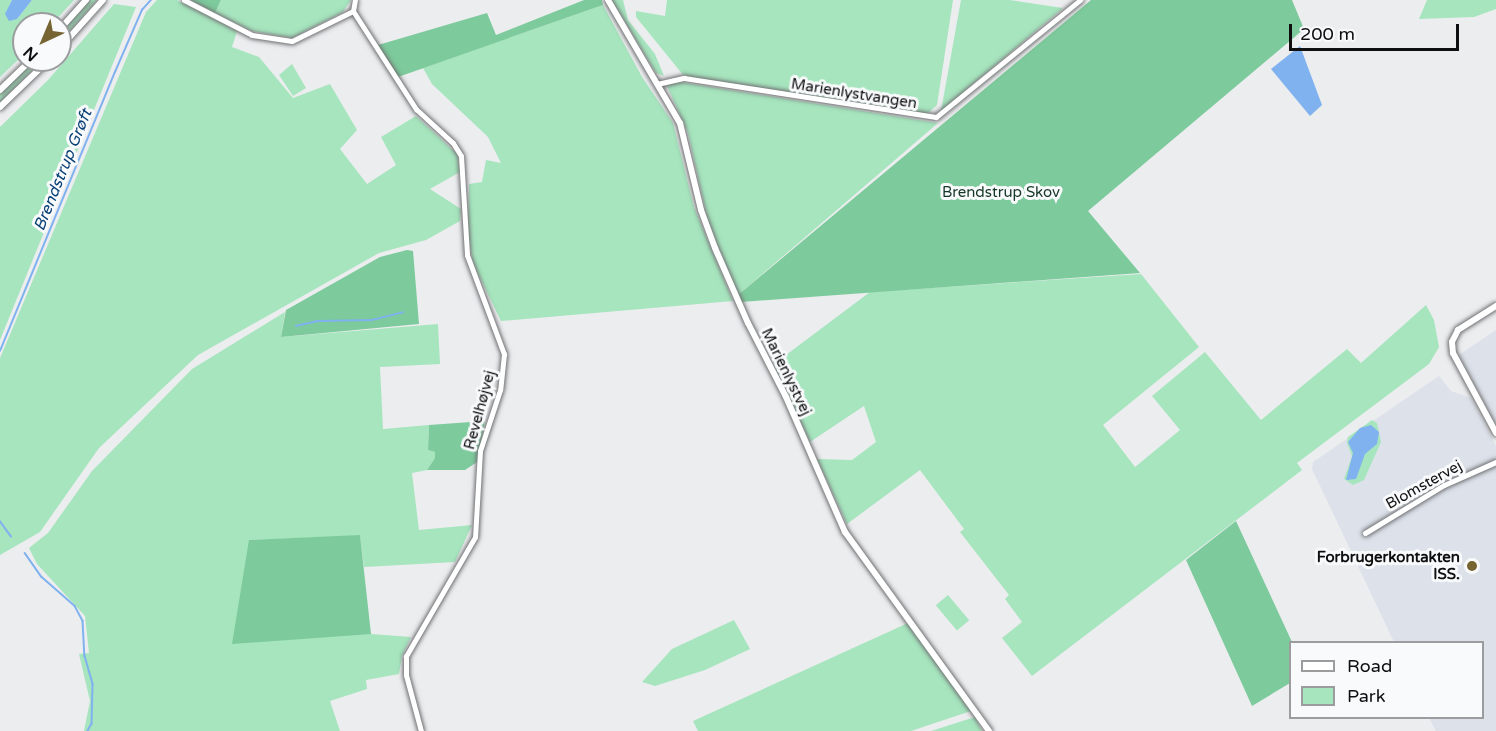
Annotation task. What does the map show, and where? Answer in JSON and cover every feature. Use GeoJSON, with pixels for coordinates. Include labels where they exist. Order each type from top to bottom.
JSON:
{"type":"FeatureCollection","features":[{"type":"Feature","properties":{"kind":"street"},"geometry":{"type":"LineString","coordinates":[[72,16],[86,0]]}},
{"type":"Feature","properties":{"kind":"street"},"geometry":{"type":"LineString","coordinates":[[72,35],[103,0]]}},
{"type":"Feature","properties":{"kind":"street"},"geometry":{"type":"LineString","coordinates":[[184,0],[252,35],[292,41],[353,10],[355,0]]}},
{"type":"Feature","properties":{"kind":"street","name":"Marienlystvej"},"geometry":{"type":"LineString","coordinates":[[608,0],[680,123],[701,210],[715,248],[748,323],[786,397],[837,515],[859,554],[925,637],[989,731]]}},
{"type":"Feature","properties":{"kind":"street","name":"Marienlystvangen"},"geometry":{"type":"LineString","coordinates":[[657,84],[684,78],[936,117],[1080,0]]}},
{"type":"Feature","properties":{"kind":"street","name":"Revelhøjvej"},"geometry":{"type":"LineString","coordinates":[[353,10],[411,104],[453,143],[461,156],[467,255],[504,354],[500,390],[480,451],[475,537],[406,656],[406,675],[421,731]]}},
{"type":"Feature","properties":{"kind":"street"},"geometry":{"type":"LineString","coordinates":[[0,90],[19,72]]}},
{"type":"Feature","properties":{"kind":"street"},"geometry":{"type":"LineString","coordinates":[[0,107],[36,72]]}},
{"type":"Feature","properties":{"kind":"street"},"geometry":{"type":"LineString","coordinates":[[1496,306],[1458,330],[1452,342],[1453,352],[1496,433]]}},
{"type":"Feature","properties":{"kind":"street","name":"Blomstervej"},"geometry":{"type":"LineString","coordinates":[[1365,533],[1444,485],[1496,462]]}},
{"type":"Feature","properties":{"kind":"shaded area"},"geometry":{"type":"Polygon","coordinates":[[[1496,330],[1496,424],[1459,355],[1496,330]]]}},
{"type":"Feature","properties":{"kind":"shaded area"},"geometry":{"type":"Polygon","coordinates":[[[1439,376],[1451,391],[1471,398],[1496,446],[1496,731],[1436,731],[1430,719],[1484,719],[1484,641],[1394,641],[1312,469],[1313,462],[1439,376]]]}},
{"type":"Feature","properties":{"kind":"green space"},"geometry":{"type":"Polygon","coordinates":[[[0,0],[12,0],[9,6],[13,12],[12,66],[0,77],[0,0]]]}},
{"type":"Feature","properties":{"kind":"green space"},"geometry":{"type":"Polygon","coordinates":[[[32,0],[74,0],[63,12],[23,12],[32,0]]]}},
{"type":"Feature","properties":{"kind":"green space"},"geometry":{"type":"Polygon","coordinates":[[[90,0],[97,0],[72,28],[72,20],[90,0]]]}},
{"type":"Feature","properties":{"kind":"green space"},"geometry":{"type":"Polygon","coordinates":[[[157,0],[177,0],[237,31],[232,47],[259,57],[293,98],[330,84],[357,130],[340,149],[367,184],[396,165],[381,137],[416,116],[457,154],[460,172],[430,189],[461,209],[460,221],[426,240],[379,253],[198,355],[99,448],[40,532],[0,555],[0,358],[146,12],[157,0]]]}},
{"type":"Feature","properties":{"kind":"green space"},"geometry":{"type":"Polygon","coordinates":[[[191,0],[221,0],[215,13],[191,0]]]}},
{"type":"Feature","properties":{"kind":"green space"},"geometry":{"type":"Polygon","coordinates":[[[221,0],[351,0],[343,12],[292,38],[252,31],[215,13],[221,0]]]}},
{"type":"Feature","properties":{"kind":"green space"},"geometry":{"type":"Polygon","coordinates":[[[584,0],[602,0],[603,5],[398,77],[378,45],[487,13],[496,35],[584,0]]]}},
{"type":"Feature","properties":{"kind":"green space"},"geometry":{"type":"Polygon","coordinates":[[[612,0],[623,0],[628,20],[655,54],[664,76],[656,73],[612,0]]]}},
{"type":"Feature","properties":{"kind":"green space"},"geometry":{"type":"Polygon","coordinates":[[[667,0],[953,0],[937,105],[927,114],[684,76],[636,17],[636,11],[665,16],[667,0]]]}},
{"type":"Feature","properties":{"kind":"green space"},"geometry":{"type":"Polygon","coordinates":[[[961,0],[1010,0],[1063,8],[941,111],[961,0]]]}},
{"type":"Feature","properties":{"kind":"green space","name":"Brendstrup Skov"},"geometry":{"type":"Polygon","coordinates":[[[1091,0],[1292,0],[1304,29],[1088,211],[1140,273],[741,302],[738,295],[1091,0]]]}},
{"type":"Feature","properties":{"kind":"green space"},"geometry":{"type":"Polygon","coordinates":[[[1427,0],[1496,0],[1496,9],[1474,17],[1419,19],[1427,0]]]}},
{"type":"Feature","properties":{"kind":"green space"},"geometry":{"type":"Polygon","coordinates":[[[114,4],[136,7],[0,340],[0,127],[55,72],[72,72],[72,52],[114,4]]]}},
{"type":"Feature","properties":{"kind":"green space"},"geometry":{"type":"Polygon","coordinates":[[[603,5],[642,77],[673,123],[694,207],[733,301],[501,321],[473,263],[468,234],[469,184],[482,182],[486,160],[501,163],[488,137],[432,84],[423,68],[603,5]]]}},
{"type":"Feature","properties":{"kind":"green space"},"geometry":{"type":"Polygon","coordinates":[[[292,64],[306,88],[293,96],[279,75],[292,64]]]}},
{"type":"Feature","properties":{"kind":"green space"},"geometry":{"type":"Polygon","coordinates":[[[23,72],[31,72],[0,102],[0,94],[23,72]]]}},
{"type":"Feature","properties":{"kind":"green space"},"geometry":{"type":"Polygon","coordinates":[[[671,81],[938,123],[738,295],[708,221],[688,133],[667,86],[671,81]]]}},
{"type":"Feature","properties":{"kind":"green space"},"geometry":{"type":"Polygon","coordinates":[[[407,250],[413,251],[419,324],[281,337],[286,310],[380,257],[407,250]]]}},
{"type":"Feature","properties":{"kind":"green space"},"geometry":{"type":"Polygon","coordinates":[[[1141,274],[1199,347],[1103,425],[1135,467],[1180,430],[1152,396],[1205,352],[1261,420],[1347,349],[1361,363],[1426,305],[1434,320],[1439,347],[1429,364],[1297,463],[1302,470],[1032,676],[1002,638],[1022,622],[1005,599],[1009,595],[960,532],[964,529],[920,470],[847,524],[817,459],[852,460],[876,442],[864,406],[810,442],[774,364],[870,292],[1141,274]]]}},
{"type":"Feature","properties":{"kind":"green space"},"geometry":{"type":"Polygon","coordinates":[[[285,312],[281,337],[438,324],[440,364],[380,367],[383,429],[429,425],[428,450],[435,452],[435,458],[427,470],[412,473],[419,530],[472,525],[455,562],[364,567],[360,536],[249,540],[371,634],[411,637],[402,656],[399,674],[366,680],[367,689],[330,701],[340,731],[84,731],[90,701],[79,654],[89,653],[85,616],[37,564],[29,548],[48,533],[92,471],[192,369],[285,312]]]}},
{"type":"Feature","properties":{"kind":"green space"},"geometry":{"type":"Polygon","coordinates":[[[1372,420],[1377,423],[1381,442],[1364,480],[1353,485],[1344,479],[1352,456],[1347,443],[1348,437],[1372,420]]]}},
{"type":"Feature","properties":{"kind":"green space"},"geometry":{"type":"Polygon","coordinates":[[[485,421],[477,462],[465,470],[427,470],[435,458],[435,452],[428,450],[429,425],[485,421]]]}},
{"type":"Feature","properties":{"kind":"green space"},"geometry":{"type":"Polygon","coordinates":[[[1236,521],[1292,641],[1289,641],[1289,684],[1252,706],[1186,560],[1236,521]]]}},
{"type":"Feature","properties":{"kind":"green space"},"geometry":{"type":"Polygon","coordinates":[[[360,535],[371,634],[232,644],[249,540],[360,535]]]}},
{"type":"Feature","properties":{"kind":"green space"},"geometry":{"type":"Polygon","coordinates":[[[948,595],[969,620],[957,631],[936,605],[948,595]]]}},
{"type":"Feature","properties":{"kind":"green space"},"geometry":{"type":"Polygon","coordinates":[[[734,620],[750,649],[705,670],[655,686],[642,682],[672,649],[734,620]]]}},
{"type":"Feature","properties":{"kind":"green space"},"geometry":{"type":"Polygon","coordinates":[[[908,623],[971,711],[911,731],[698,731],[693,721],[908,623]]]}},
{"type":"Feature","properties":{"kind":"green space"},"geometry":{"type":"Polygon","coordinates":[[[975,717],[982,731],[931,731],[975,717]]]}},
{"type":"Feature","properties":{"kind":"water"},"geometry":{"type":"Polygon","coordinates":[[[12,0],[32,0],[23,12],[12,12],[12,20],[9,21],[5,14],[12,0]]]}},
{"type":"Feature","properties":{"kind":"water"},"geometry":{"type":"Polygon","coordinates":[[[1300,46],[1322,105],[1310,116],[1271,69],[1300,46]]]}},
{"type":"Feature","properties":{"kind":"water"},"geometry":{"type":"Polygon","coordinates":[[[1371,425],[1379,432],[1377,444],[1365,454],[1356,479],[1346,480],[1353,453],[1348,442],[1360,428],[1371,425]]]}},
{"type":"Feature","properties":{"kind":"waterway","name":"Brendstrup Grøft"},"geometry":{"type":"LineString","coordinates":[[0,351],[115,72],[142,10],[151,0]]}},
{"type":"Feature","properties":{"kind":"waterway"},"geometry":{"type":"LineString","coordinates":[[296,326],[317,321],[372,320],[403,312]]}},
{"type":"Feature","properties":{"kind":"waterway"},"geometry":{"type":"LineString","coordinates":[[0,521],[11,536]]}},
{"type":"Feature","properties":{"kind":"waterway"},"geometry":{"type":"LineString","coordinates":[[25,553],[42,577],[75,606],[83,621],[85,656],[93,684],[92,724],[88,731]]}},
{"type":"Feature","properties":{"kind":"place","name":"Forbrugerkontakten ISS."},"geometry":{"type":"Point","coordinates":[1472,566]}}]}
